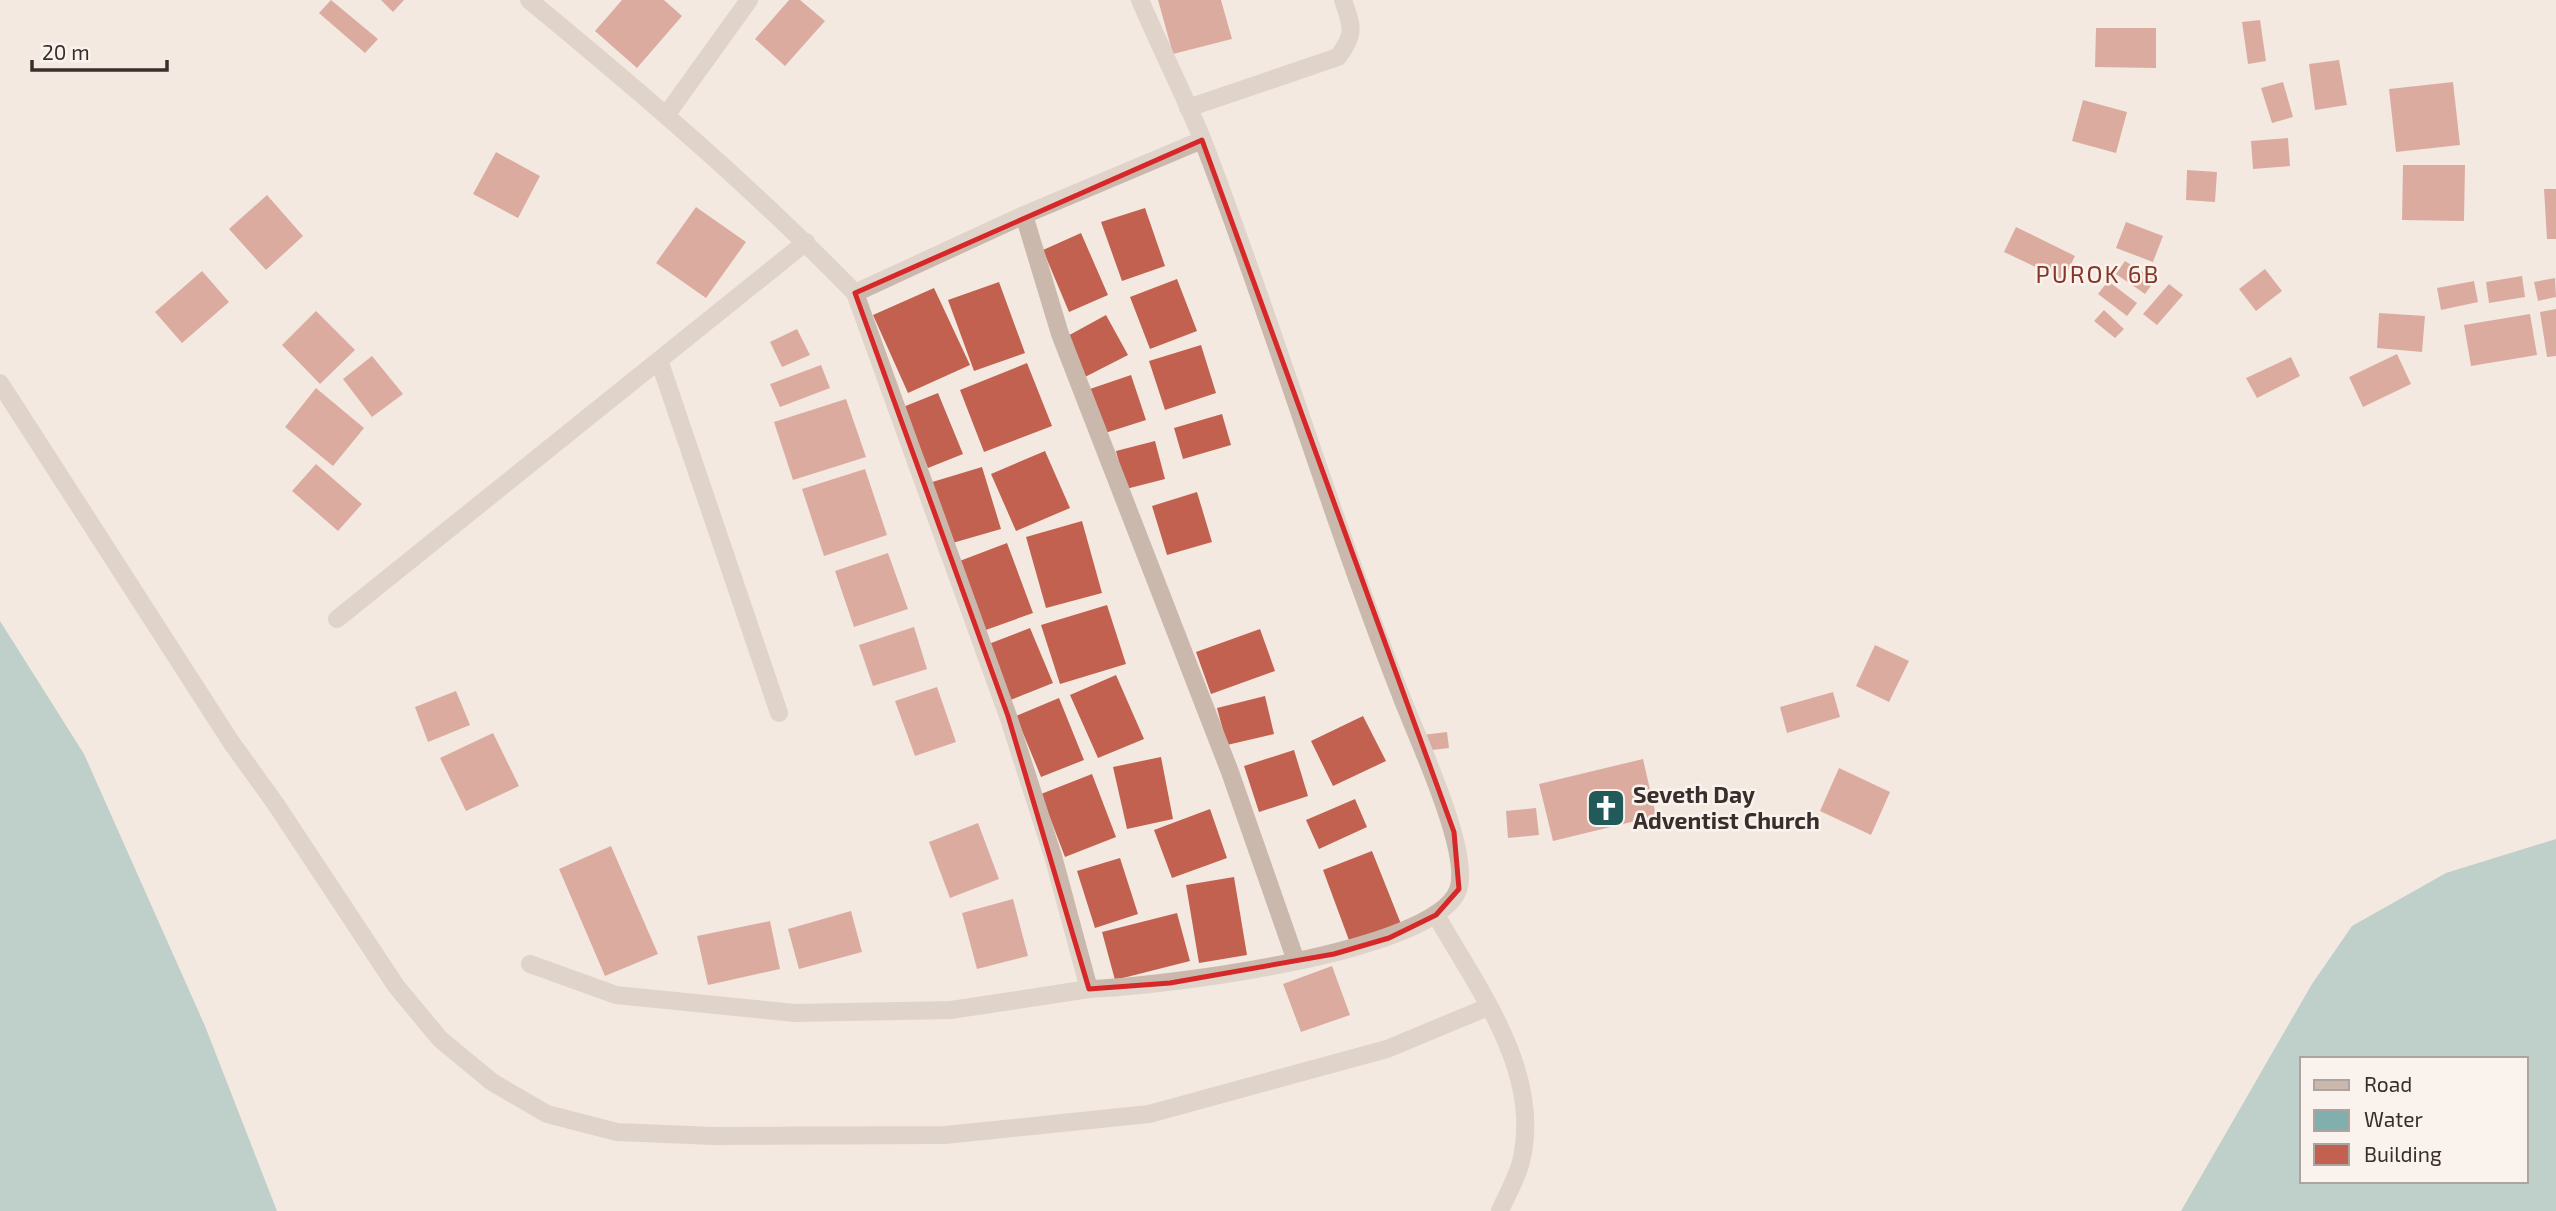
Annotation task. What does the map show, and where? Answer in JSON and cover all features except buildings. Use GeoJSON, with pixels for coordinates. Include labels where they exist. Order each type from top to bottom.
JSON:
{"type":"FeatureCollection","features":[{"type":"Feature","properties":{"kind":"street"},"geometry":{"type":"LineString","coordinates":[[529,0],[667,114],[806,243],[855,293],[1009,716],[1053,856],[1089,989]]}},
{"type":"Feature","properties":{"kind":"street"},"geometry":{"type":"LineString","coordinates":[[667,114],[749,0]]}},
{"type":"Feature","properties":{"kind":"street"},"geometry":{"type":"LineString","coordinates":[[530,964],[616,995],[795,1013],[951,1010],[1089,989],[1170,983],[1334,954],[1389,937],[1436,915],[1451,902],[1459,889],[1461,863],[1454,832],[1397,686],[1202,140],[1140,0]]}},
{"type":"Feature","properties":{"kind":"street"},"geometry":{"type":"LineString","coordinates":[[1188,108],[1338,57],[1350,41],[1352,26],[1343,0]]}},
{"type":"Feature","properties":{"kind":"street"},"geometry":{"type":"LineString","coordinates":[[855,293],[1024,215],[1202,140]]}},
{"type":"Feature","properties":{"kind":"street"},"geometry":{"type":"LineString","coordinates":[[1024,215],[1060,334],[1230,772],[1296,961]]}},
{"type":"Feature","properties":{"kind":"street"},"geometry":{"type":"LineString","coordinates":[[337,619],[806,243]]}},
{"type":"Feature","properties":{"kind":"street"},"geometry":{"type":"LineString","coordinates":[[659,360],[779,713]]}},
{"type":"Feature","properties":{"kind":"street"},"geometry":{"type":"LineString","coordinates":[[0,383],[231,741],[396,986],[440,1039],[492,1082],[547,1114],[617,1132],[714,1136],[945,1135],[1149,1114],[1387,1049],[1488,1007]]}},
{"type":"Feature","properties":{"kind":"street"},"geometry":{"type":"LineString","coordinates":[[1436,915],[1504,1036],[1524,1102],[1522,1157],[1500,1211]]}},
{"type":"Feature","properties":{"kind":"highlighted area"},"geometry":{"type":"Polygon","coordinates":[[[1202,140],[1454,832],[1459,889],[1436,915],[1389,938],[1334,954],[1170,983],[1089,989],[1008,716],[855,293],[1202,140]]]}},
{"type":"Feature","properties":{"kind":"water"},"geometry":{"type":"Polygon","coordinates":[[[0,621],[84,754],[205,1026],[277,1211],[0,1211],[0,621]]]}},
{"type":"Feature","properties":{"kind":"water"},"geometry":{"type":"Polygon","coordinates":[[[2556,839],[2556,1211],[2181,1211],[2312,984],[2352,926],[2446,873],[2556,839]]]}},
{"type":"Feature","properties":{"kind":"place","name":"Seveth Day Adventist Church"},"geometry":{"type":"Point","coordinates":[1606,808]}},
{"type":"Feature","properties":{"kind":"district","name":"PUROK 6B"},"geometry":{"type":"Point","coordinates":[2098,275]}}]}
